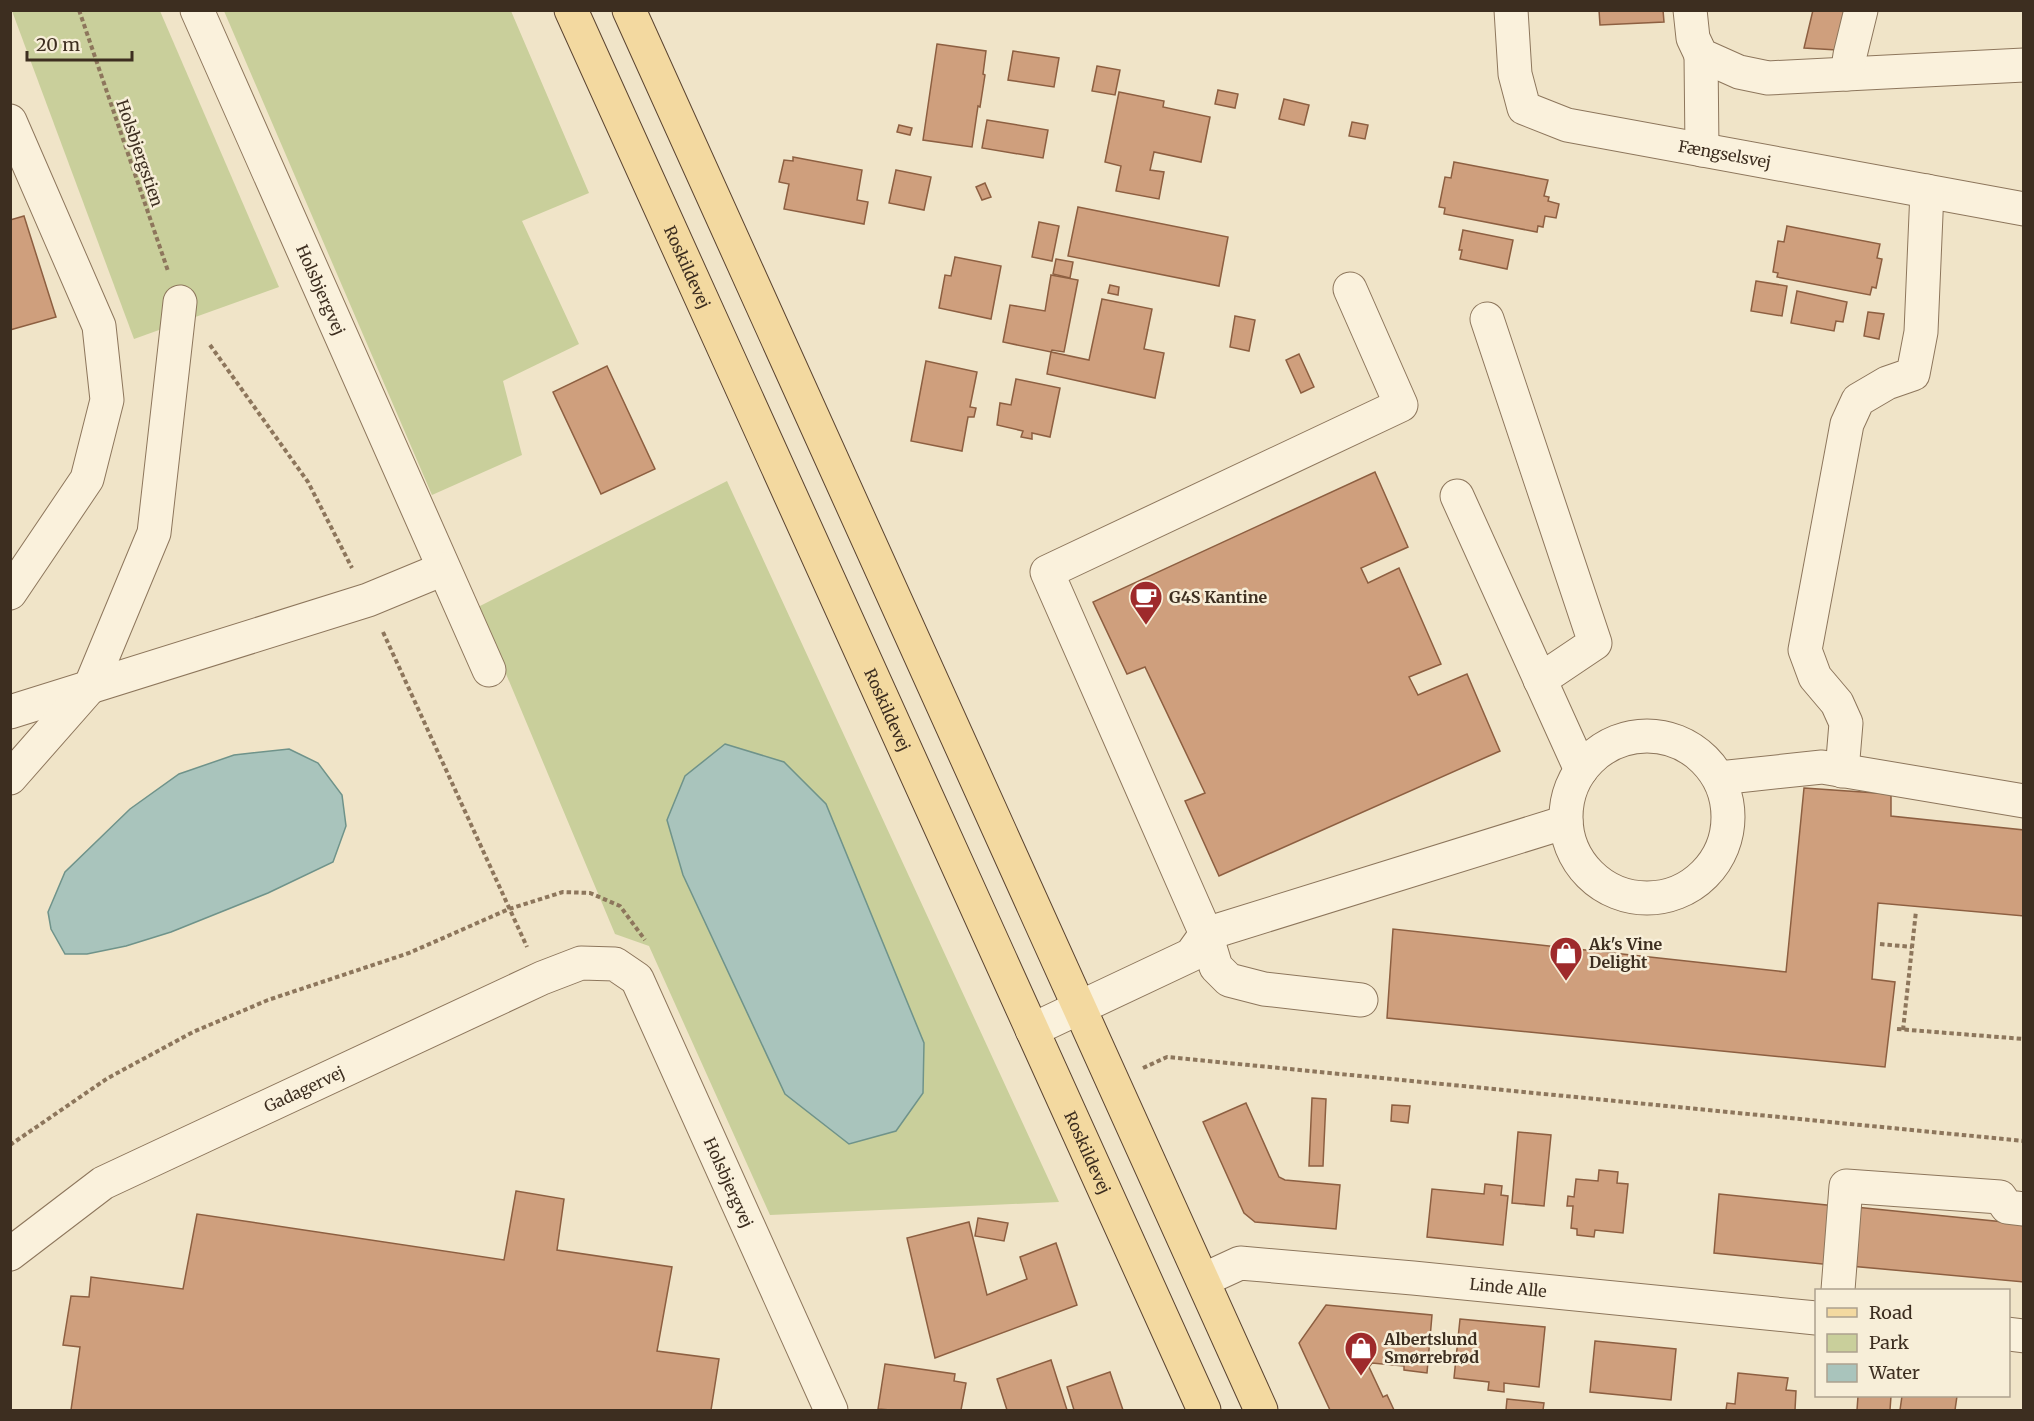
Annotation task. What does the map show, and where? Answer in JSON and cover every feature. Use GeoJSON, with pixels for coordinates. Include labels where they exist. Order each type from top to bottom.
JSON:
{"type":"FeatureCollection","features":[{"type":"Feature","properties":{"kind":"main road","name":"Roskildevej"},"geometry":{"type":"LineString","coordinates":[[571,10],[1204,1410]]}},
{"type":"Feature","properties":{"kind":"main road"},"geometry":{"type":"LineString","coordinates":[[629,10],[1261,1410]]}},
{"type":"Feature","properties":{"kind":"street","name":"Holsbjergvej"},"geometry":{"type":"LineString","coordinates":[[196,10],[489,670]]}},
{"type":"Feature","properties":{"kind":"street","name":"Fængselsvej"},"geometry":{"type":"LineString","coordinates":[[1511,10],[1515,74],[1524,108],[1567,125],[2024,209]]}},
{"type":"Feature","properties":{"kind":"street"},"geometry":{"type":"LineString","coordinates":[[1690,10],[1693,38],[1701,55],[1702,150]]}},
{"type":"Feature","properties":{"kind":"street"},"geometry":{"type":"LineString","coordinates":[[1847,74],[1861,10]]}},
{"type":"Feature","properties":{"kind":"street"},"geometry":{"type":"LineString","coordinates":[[1701,55],[1739,72],[1768,78],[2024,65]]}},
{"type":"Feature","properties":{"kind":"street"},"geometry":{"type":"LineString","coordinates":[[10,121],[99,326],[107,400],[87,479],[10,593]]}},
{"type":"Feature","properties":{"kind":"street"},"geometry":{"type":"LineString","coordinates":[[1842,771],[1846,723],[1837,703],[1815,677],[1805,650],[1847,424],[1858,400],[1887,383],[1913,374],[1921,332],[1927,191]]}},
{"type":"Feature","properties":{"kind":"street"},"geometry":{"type":"LineString","coordinates":[[1350,289],[1401,405],[1047,572],[1206,934],[1216,967],[1229,980],[1264,989],[1361,1000]]}},
{"type":"Feature","properties":{"kind":"street"},"geometry":{"type":"LineString","coordinates":[[10,778],[90,687],[154,533],[180,302]]}},
{"type":"Feature","properties":{"kind":"street"},"geometry":{"type":"LineString","coordinates":[[1487,319],[1595,643],[1540,680]]}},
{"type":"Feature","properties":{"kind":"street"},"geometry":{"type":"LineString","coordinates":[[1457,496],[1581,770]]}},
{"type":"Feature","properties":{"kind":"street"},"geometry":{"type":"LineString","coordinates":[[10,712],[368,600],[443,569]]}},
{"type":"Feature","properties":{"kind":"street"},"geometry":{"type":"LineString","coordinates":[[1652,736],[1678,742],[1701,757],[1719,778],[1727,803],[1728,820],[1728,829],[1720,854],[1704,876],[1682,891],[1657,898],[1630,897],[1606,888],[1586,871],[1576,856],[1566,822],[1569,795],[1581,770],[1600,750],[1625,739],[1652,736]]}},
{"type":"Feature","properties":{"kind":"street"},"geometry":{"type":"LineString","coordinates":[[1719,778],[1822,767],[2024,801]]}},
{"type":"Feature","properties":{"kind":"street"},"geometry":{"type":"LineString","coordinates":[[1032,1030],[1191,955],[1206,934],[1566,822]]}},
{"type":"Feature","properties":{"kind":"street","name":"Gadagervej"},"geometry":{"type":"LineString","coordinates":[[10,1254],[103,1183],[542,978],[581,963],[615,964]]}},
{"type":"Feature","properties":{"kind":"street","name":"Holsbjergvej"},"geometry":{"type":"LineString","coordinates":[[615,964],[637,979],[831,1410]]}},
{"type":"Feature","properties":{"kind":"street"},"geometry":{"type":"LineString","coordinates":[[1838,1289],[1846,1186],[2000,1197],[2007,1208],[2024,1209]]}},
{"type":"Feature","properties":{"kind":"street","name":"Linde Alle"},"geometry":{"type":"LineString","coordinates":[[1203,1280],[1240,1263],[1815,1318]]}},
{"type":"Feature","properties":{"kind":"path","name":"Holsbjergstien"},"geometry":{"type":"LineString","coordinates":[[79,10],[162,256],[180,302]]}},
{"type":"Feature","properties":{"kind":"path"},"geometry":{"type":"LineString","coordinates":[[10,1145],[108,1078],[193,1032],[268,1000],[409,953],[509,909],[542,978]]}},
{"type":"Feature","properties":{"kind":"path"},"geometry":{"type":"LineString","coordinates":[[1903,1030],[1916,911]]}},
{"type":"Feature","properties":{"kind":"path"},"geometry":{"type":"LineString","coordinates":[[1880,944],[1912,947]]}},
{"type":"Feature","properties":{"kind":"path"},"geometry":{"type":"LineString","coordinates":[[1897,1029],[2024,1040]]}},
{"type":"Feature","properties":{"kind":"path"},"geometry":{"type":"LineString","coordinates":[[1112,1082],[1167,1057],[2024,1141]]}},
{"type":"Feature","properties":{"kind":"green space"},"geometry":{"type":"Polygon","coordinates":[[[12,11],[160,11],[279,287],[134,339],[12,11]]]}},
{"type":"Feature","properties":{"kind":"green space"},"geometry":{"type":"Polygon","coordinates":[[[224,11],[511,11],[589,193],[522,221],[579,344],[503,381],[522,455],[432,495],[224,11]]]}},
{"type":"Feature","properties":{"kind":"green space"},"geometry":{"type":"Polygon","coordinates":[[[727,481],[1059,1202],[770,1215],[649,946],[615,934],[478,607],[727,481]]]}},
{"type":"Feature","properties":{"kind":"water"},"geometry":{"type":"Polygon","coordinates":[[[725,744],[784,762],[826,804],[924,1043],[923,1093],[896,1131],[849,1144],[785,1094],[683,875],[667,820],[685,776],[725,744]]]}},
{"type":"Feature","properties":{"kind":"water"},"geometry":{"type":"Polygon","coordinates":[[[289,749],[318,763],[342,795],[346,826],[333,862],[268,893],[171,932],[126,946],[87,954],[65,954],[51,929],[48,912],[65,872],[130,809],[179,774],[234,755],[289,749]]]}},
{"type":"Feature","properties":{"kind":"building"},"geometry":{"type":"Polygon","coordinates":[[[1599,10],[1663,10],[1664,22],[1600,25],[1599,10]]]}},
{"type":"Feature","properties":{"kind":"building"},"geometry":{"type":"Polygon","coordinates":[[[1813,10],[1847,10],[1837,50],[1804,48],[1813,10]]]}},
{"type":"Feature","properties":{"kind":"building"},"geometry":{"type":"Polygon","coordinates":[[[937,44],[986,51],[983,74],[985,75],[972,147],[923,140],[937,44]]]}},
{"type":"Feature","properties":{"kind":"building"},"geometry":{"type":"Polygon","coordinates":[[[1013,51],[1059,58],[1054,87],[1008,80],[1013,51]]]}},
{"type":"Feature","properties":{"kind":"building"},"geometry":{"type":"Polygon","coordinates":[[[1097,66],[1120,70],[1115,95],[1092,91],[1097,66]]]}},
{"type":"Feature","properties":{"kind":"building"},"geometry":{"type":"Polygon","coordinates":[[[1218,90],[1238,94],[1235,108],[1215,104],[1218,90]]]}},
{"type":"Feature","properties":{"kind":"building"},"geometry":{"type":"Polygon","coordinates":[[[1119,92],[1164,101],[1163,107],[1210,117],[1201,162],[1154,152],[1150,170],[1164,172],[1159,199],[1116,191],[1121,166],[1105,162],[1119,92]]]}},
{"type":"Feature","properties":{"kind":"building"},"geometry":{"type":"Polygon","coordinates":[[[1284,99],[1309,105],[1304,125],[1279,119],[1284,99]]]}},
{"type":"Feature","properties":{"kind":"building"},"geometry":{"type":"Polygon","coordinates":[[[987,120],[1048,130],[1043,158],[982,148],[987,120]]]}},
{"type":"Feature","properties":{"kind":"building"},"geometry":{"type":"Polygon","coordinates":[[[1352,122],[1368,125],[1365,139],[1349,136],[1352,122]]]}},
{"type":"Feature","properties":{"kind":"building"},"geometry":{"type":"Polygon","coordinates":[[[899,125],[912,128],[910,135],[897,132],[899,125]]]}},
{"type":"Feature","properties":{"kind":"building"},"geometry":{"type":"Polygon","coordinates":[[[793,157],[862,170],[857,200],[868,202],[864,224],[784,209],[789,184],[779,182],[784,160],[793,161],[793,157]]]}},
{"type":"Feature","properties":{"kind":"building"},"geometry":{"type":"Polygon","coordinates":[[[1454,162],[1548,180],[1544,196],[1549,197],[1548,201],[1559,204],[1556,218],[1545,216],[1543,227],[1538,226],[1537,232],[1444,214],[1445,208],[1439,207],[1445,177],[1451,178],[1454,162]]]}},
{"type":"Feature","properties":{"kind":"building"},"geometry":{"type":"Polygon","coordinates":[[[896,170],[931,177],[924,210],[889,203],[896,170]]]}},
{"type":"Feature","properties":{"kind":"building"},"geometry":{"type":"Polygon","coordinates":[[[985,183],[991,197],[982,200],[976,187],[985,183]]]}},
{"type":"Feature","properties":{"kind":"building"},"geometry":{"type":"Polygon","coordinates":[[[1078,207],[1228,237],[1219,286],[1068,256],[1078,207]]]}},
{"type":"Feature","properties":{"kind":"building"},"geometry":{"type":"Polygon","coordinates":[[[24,216],[56,317],[10,330],[10,220],[24,216]]]}},
{"type":"Feature","properties":{"kind":"building"},"geometry":{"type":"Polygon","coordinates":[[[1039,222],[1059,226],[1052,261],[1032,257],[1039,222]]]}},
{"type":"Feature","properties":{"kind":"building"},"geometry":{"type":"Polygon","coordinates":[[[1787,226],[1880,244],[1877,258],[1882,259],[1876,288],[1872,287],[1870,295],[1777,277],[1778,273],[1773,272],[1778,241],[1784,242],[1787,226]]]}},
{"type":"Feature","properties":{"kind":"building"},"geometry":{"type":"Polygon","coordinates":[[[1463,230],[1513,240],[1507,269],[1460,259],[1462,250],[1459,250],[1463,230]]]}},
{"type":"Feature","properties":{"kind":"building"},"geometry":{"type":"Polygon","coordinates":[[[955,257],[1001,266],[991,319],[939,308],[945,275],[951,276],[955,257]]]}},
{"type":"Feature","properties":{"kind":"building"},"geometry":{"type":"Polygon","coordinates":[[[1056,259],[1073,262],[1070,278],[1053,274],[1056,259]]]}},
{"type":"Feature","properties":{"kind":"building"},"geometry":{"type":"Polygon","coordinates":[[[1051,275],[1078,280],[1064,352],[1052,350],[1051,352],[1003,342],[1010,305],[1045,311],[1051,275]]]}},
{"type":"Feature","properties":{"kind":"building"},"geometry":{"type":"Polygon","coordinates":[[[1756,281],[1787,286],[1782,316],[1751,311],[1756,281]]]}},
{"type":"Feature","properties":{"kind":"building"},"geometry":{"type":"Polygon","coordinates":[[[1110,285],[1119,287],[1118,295],[1108,293],[1110,285]]]}},
{"type":"Feature","properties":{"kind":"building"},"geometry":{"type":"Polygon","coordinates":[[[1797,291],[1847,302],[1843,322],[1836,321],[1834,331],[1791,323],[1797,291]]]}},
{"type":"Feature","properties":{"kind":"building"},"geometry":{"type":"Polygon","coordinates":[[[1102,299],[1152,309],[1144,349],[1164,353],[1155,398],[1047,374],[1051,352],[1089,360],[1102,299]]]}},
{"type":"Feature","properties":{"kind":"building"},"geometry":{"type":"Polygon","coordinates":[[[1868,312],[1884,314],[1879,339],[1864,336],[1868,312]]]}},
{"type":"Feature","properties":{"kind":"building"},"geometry":{"type":"Polygon","coordinates":[[[1235,316],[1255,320],[1249,351],[1230,347],[1235,316]]]}},
{"type":"Feature","properties":{"kind":"building"},"geometry":{"type":"Polygon","coordinates":[[[1299,354],[1314,387],[1301,393],[1286,360],[1299,354]]]}},
{"type":"Feature","properties":{"kind":"building"},"geometry":{"type":"Polygon","coordinates":[[[926,361],[977,372],[970,407],[976,408],[974,417],[968,417],[962,451],[911,441],[926,361]]]}},
{"type":"Feature","properties":{"kind":"building"},"geometry":{"type":"Polygon","coordinates":[[[607,366],[655,469],[601,494],[553,392],[607,366]]]}},
{"type":"Feature","properties":{"kind":"building"},"geometry":{"type":"Polygon","coordinates":[[[1016,379],[1060,388],[1050,437],[1032,433],[1032,439],[1021,437],[1023,431],[997,425],[1000,403],[1011,405],[1016,379]]]}},
{"type":"Feature","properties":{"kind":"building"},"geometry":{"type":"Polygon","coordinates":[[[1375,472],[1408,547],[1361,568],[1368,583],[1399,568],[1441,664],[1409,677],[1418,695],[1467,674],[1500,751],[1219,876],[1185,801],[1205,793],[1145,667],[1127,674],[1093,602],[1375,472]]]}},
{"type":"Feature","properties":{"kind":"building"},"geometry":{"type":"Polygon","coordinates":[[[1804,788],[1891,794],[1891,816],[2024,830],[2024,916],[1878,903],[1872,979],[1895,982],[1885,1067],[1387,1018],[1393,929],[1786,972],[1804,788]]]}},
{"type":"Feature","properties":{"kind":"building"},"geometry":{"type":"Polygon","coordinates":[[[1312,1098],[1326,1099],[1323,1166],[1309,1166],[1312,1098]]]}},
{"type":"Feature","properties":{"kind":"building"},"geometry":{"type":"Polygon","coordinates":[[[1246,1103],[1279,1177],[1285,1180],[1340,1185],[1336,1229],[1255,1222],[1244,1213],[1203,1122],[1246,1103]]]}},
{"type":"Feature","properties":{"kind":"building"},"geometry":{"type":"Polygon","coordinates":[[[1392,1105],[1410,1106],[1408,1123],[1391,1121],[1392,1105]]]}},
{"type":"Feature","properties":{"kind":"building"},"geometry":{"type":"Polygon","coordinates":[[[1518,1132],[1551,1135],[1544,1206],[1512,1203],[1518,1132]]]}},
{"type":"Feature","properties":{"kind":"building"},"geometry":{"type":"Polygon","coordinates":[[[1599,1170],[1618,1172],[1617,1183],[1628,1184],[1623,1233],[1595,1230],[1594,1237],[1577,1235],[1577,1229],[1571,1228],[1573,1206],[1567,1206],[1568,1196],[1574,1197],[1576,1179],[1598,1181],[1599,1170]]]}},
{"type":"Feature","properties":{"kind":"building"},"geometry":{"type":"Polygon","coordinates":[[[1485,1184],[1502,1186],[1501,1195],[1508,1196],[1503,1245],[1427,1237],[1432,1189],[1484,1194],[1485,1184]]]}},
{"type":"Feature","properties":{"kind":"building"},"geometry":{"type":"Polygon","coordinates":[[[516,1191],[564,1199],[557,1250],[672,1267],[657,1351],[719,1359],[711,1410],[71,1410],[80,1347],[63,1345],[71,1296],[89,1297],[91,1277],[183,1289],[197,1214],[504,1260],[516,1191]]]}},
{"type":"Feature","properties":{"kind":"building"},"geometry":{"type":"Polygon","coordinates":[[[1719,1194],[1836,1206],[1832,1265],[1714,1253],[1719,1194]]]}},
{"type":"Feature","properties":{"kind":"building"},"geometry":{"type":"Polygon","coordinates":[[[1855,1207],[2024,1224],[2024,1282],[1850,1266],[1855,1207]]]}},
{"type":"Feature","properties":{"kind":"building"},"geometry":{"type":"Polygon","coordinates":[[[978,1218],[1008,1223],[1004,1241],[975,1236],[978,1218]]]}},
{"type":"Feature","properties":{"kind":"building"},"geometry":{"type":"Polygon","coordinates":[[[969,1222],[987,1295],[1027,1279],[1020,1257],[1056,1243],[1077,1305],[935,1358],[907,1238],[969,1222]]]}},
{"type":"Feature","properties":{"kind":"building"},"geometry":{"type":"Polygon","coordinates":[[[1326,1305],[1432,1315],[1427,1373],[1404,1370],[1404,1366],[1372,1363],[1369,1367],[1383,1397],[1387,1395],[1394,1410],[1330,1410],[1299,1343],[1326,1305]]]}},
{"type":"Feature","properties":{"kind":"building"},"geometry":{"type":"Polygon","coordinates":[[[1460,1319],[1545,1327],[1539,1387],[1504,1383],[1504,1392],[1488,1390],[1489,1382],[1454,1378],[1460,1319]]]}},
{"type":"Feature","properties":{"kind":"building"},"geometry":{"type":"Polygon","coordinates":[[[1595,1341],[1676,1349],[1671,1400],[1590,1392],[1595,1341]]]}},
{"type":"Feature","properties":{"kind":"building"},"geometry":{"type":"Polygon","coordinates":[[[1051,1360],[1067,1410],[1007,1410],[997,1379],[1051,1360]]]}},
{"type":"Feature","properties":{"kind":"building"},"geometry":{"type":"Polygon","coordinates":[[[885,1364],[955,1374],[954,1381],[966,1383],[961,1410],[878,1409],[885,1364]]]}},
{"type":"Feature","properties":{"kind":"building"},"geometry":{"type":"Polygon","coordinates":[[[1110,1372],[1123,1410],[1074,1410],[1067,1387],[1110,1372]]]}},
{"type":"Feature","properties":{"kind":"building"},"geometry":{"type":"Polygon","coordinates":[[[1738,1373],[1788,1378],[1786,1390],[1796,1391],[1795,1410],[1726,1410],[1727,1403],[1735,1404],[1738,1373]]]}},
{"type":"Feature","properties":{"kind":"building"},"geometry":{"type":"Polygon","coordinates":[[[1858,1397],[1891,1397],[1890,1410],[1857,1410],[1858,1397]]]}},
{"type":"Feature","properties":{"kind":"building"},"geometry":{"type":"Polygon","coordinates":[[[1902,1397],[1957,1397],[1955,1410],[1900,1410],[1902,1397]]]}},
{"type":"Feature","properties":{"kind":"building"},"geometry":{"type":"Polygon","coordinates":[[[1507,1399],[1544,1403],[1543,1410],[1506,1410],[1507,1399]]]}},
{"type":"Feature","properties":{"kind":"place","name":"G4S Kantine"},"geometry":{"type":"Point","coordinates":[1146,626]}},
{"type":"Feature","properties":{"kind":"place","name":"Ak's Vine Delight"},"geometry":{"type":"Point","coordinates":[1566,982]}},
{"type":"Feature","properties":{"kind":"place","name":"Albertslund Smørrebrød"},"geometry":{"type":"Point","coordinates":[1361,1377]}}]}
